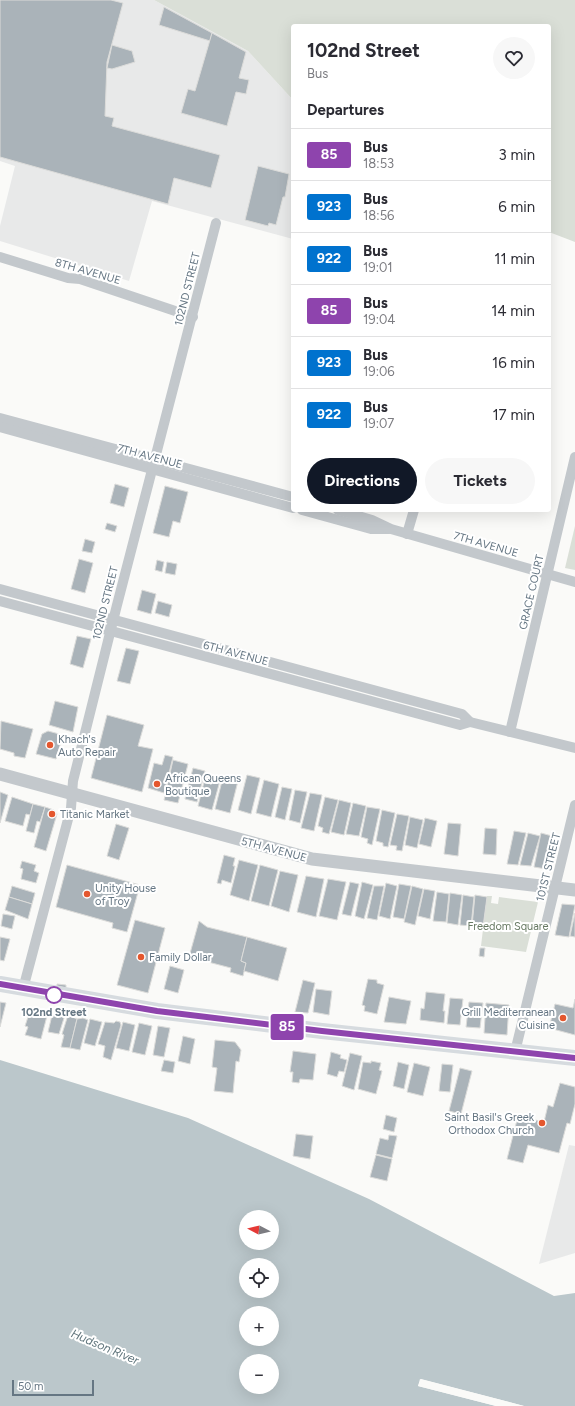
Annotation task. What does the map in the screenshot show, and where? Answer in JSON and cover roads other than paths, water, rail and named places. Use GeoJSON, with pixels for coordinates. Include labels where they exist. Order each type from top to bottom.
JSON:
{"type":"FeatureCollection","features":[{"type":"Feature","properties":{"kind":"main road"},"geometry":{"type":"LineString","coordinates":[[0,984],[157,1011],[575,1058]]}},
{"type":"Feature","properties":{"kind":"street","name":"102ND STREET"},"geometry":{"type":"LineString","coordinates":[[23,989],[71,808],[74,781],[112,625],[193,317],[216,223]]}},
{"type":"Feature","properties":{"kind":"street","name":"8TH AVENUE"},"geometry":{"type":"LineString","coordinates":[[0,257],[68,278],[80,279],[193,317]]}},
{"type":"Feature","properties":{"kind":"street","name":"7TH AVENUE"},"geometry":{"type":"LineString","coordinates":[[0,418],[291,496]]}},
{"type":"Feature","properties":{"kind":"street","name":"7TH AVENUE"},"geometry":{"type":"LineString","coordinates":[[0,427],[291,507]]}},
{"type":"Feature","properties":{"kind":"street","name":"GRACE COURT"},"geometry":{"type":"LineString","coordinates":[[510,732],[575,458]]}},
{"type":"Feature","properties":{"kind":"street","name":"7TH AVENUE"},"geometry":{"type":"LineString","coordinates":[[309,512],[371,529],[391,529]]}},
{"type":"Feature","properties":{"kind":"street","name":"7TH AVENUE"},"geometry":{"type":"LineString","coordinates":[[345,512],[372,520],[391,529],[407,534],[575,582]]}},
{"type":"Feature","properties":{"kind":"street"},"geometry":{"type":"LineString","coordinates":[[407,534],[413,512]]}},
{"type":"Feature","properties":{"kind":"street","name":"6TH AVENUE"},"geometry":{"type":"LineString","coordinates":[[0,589],[112,625]]}},
{"type":"Feature","properties":{"kind":"street","name":"6TH AVENUE"},"geometry":{"type":"LineString","coordinates":[[0,601],[112,625],[462,714],[470,722],[575,748]]}},
{"type":"Feature","properties":{"kind":"street","name":"5TH AVENUE"},"geometry":{"type":"LineString","coordinates":[[0,774],[72,795],[312,859],[555,888]]}},
{"type":"Feature","properties":{"kind":"street","name":"101ST STREET"},"geometry":{"type":"LineString","coordinates":[[515,1052],[575,805]]}},
{"type":"Feature","properties":{"kind":"street"},"geometry":{"type":"LineString","coordinates":[[555,888],[575,890]]}},
{"type":"Feature","properties":{"kind":"water","name":"Hudson River"},"geometry":{"type":"Polygon","coordinates":[[[0,1060],[188,1118],[369,1199],[554,1296],[575,1293],[575,1406],[524,1406],[421,1379],[418,1386],[496,1406],[0,1406],[0,1060]]]}},
{"type":"Feature","properties":{"kind":"place","name":"Khach's Auto Repair"},"geometry":{"type":"Point","coordinates":[50,745]}},
{"type":"Feature","properties":{"kind":"place","name":"African Queens Boutique"},"geometry":{"type":"Point","coordinates":[157,784]}},
{"type":"Feature","properties":{"kind":"place","name":"Titanic Market"},"geometry":{"type":"Point","coordinates":[52,814]}},
{"type":"Feature","properties":{"kind":"place","name":"Unity House of Troy"},"geometry":{"type":"Point","coordinates":[87,894]}},
{"type":"Feature","properties":{"kind":"place","name":"Family Dollar"},"geometry":{"type":"Point","coordinates":[141,957]}},
{"type":"Feature","properties":{"kind":"place","name":"102nd Street"},"geometry":{"type":"Point","coordinates":[54,995]}},
{"type":"Feature","properties":{"kind":"place","name":"Grill Mediterranean Cuisine"},"geometry":{"type":"Point","coordinates":[563,1018]}},
{"type":"Feature","properties":{"kind":"place","name":"Saint Basil's Greek Orthodox Church"},"geometry":{"type":"Point","coordinates":[542,1123]}},
{"type":"Feature","properties":{"kind":"park label","name":"Freedom Square"},"geometry":{"type":"Point","coordinates":[508,926]}}]}
